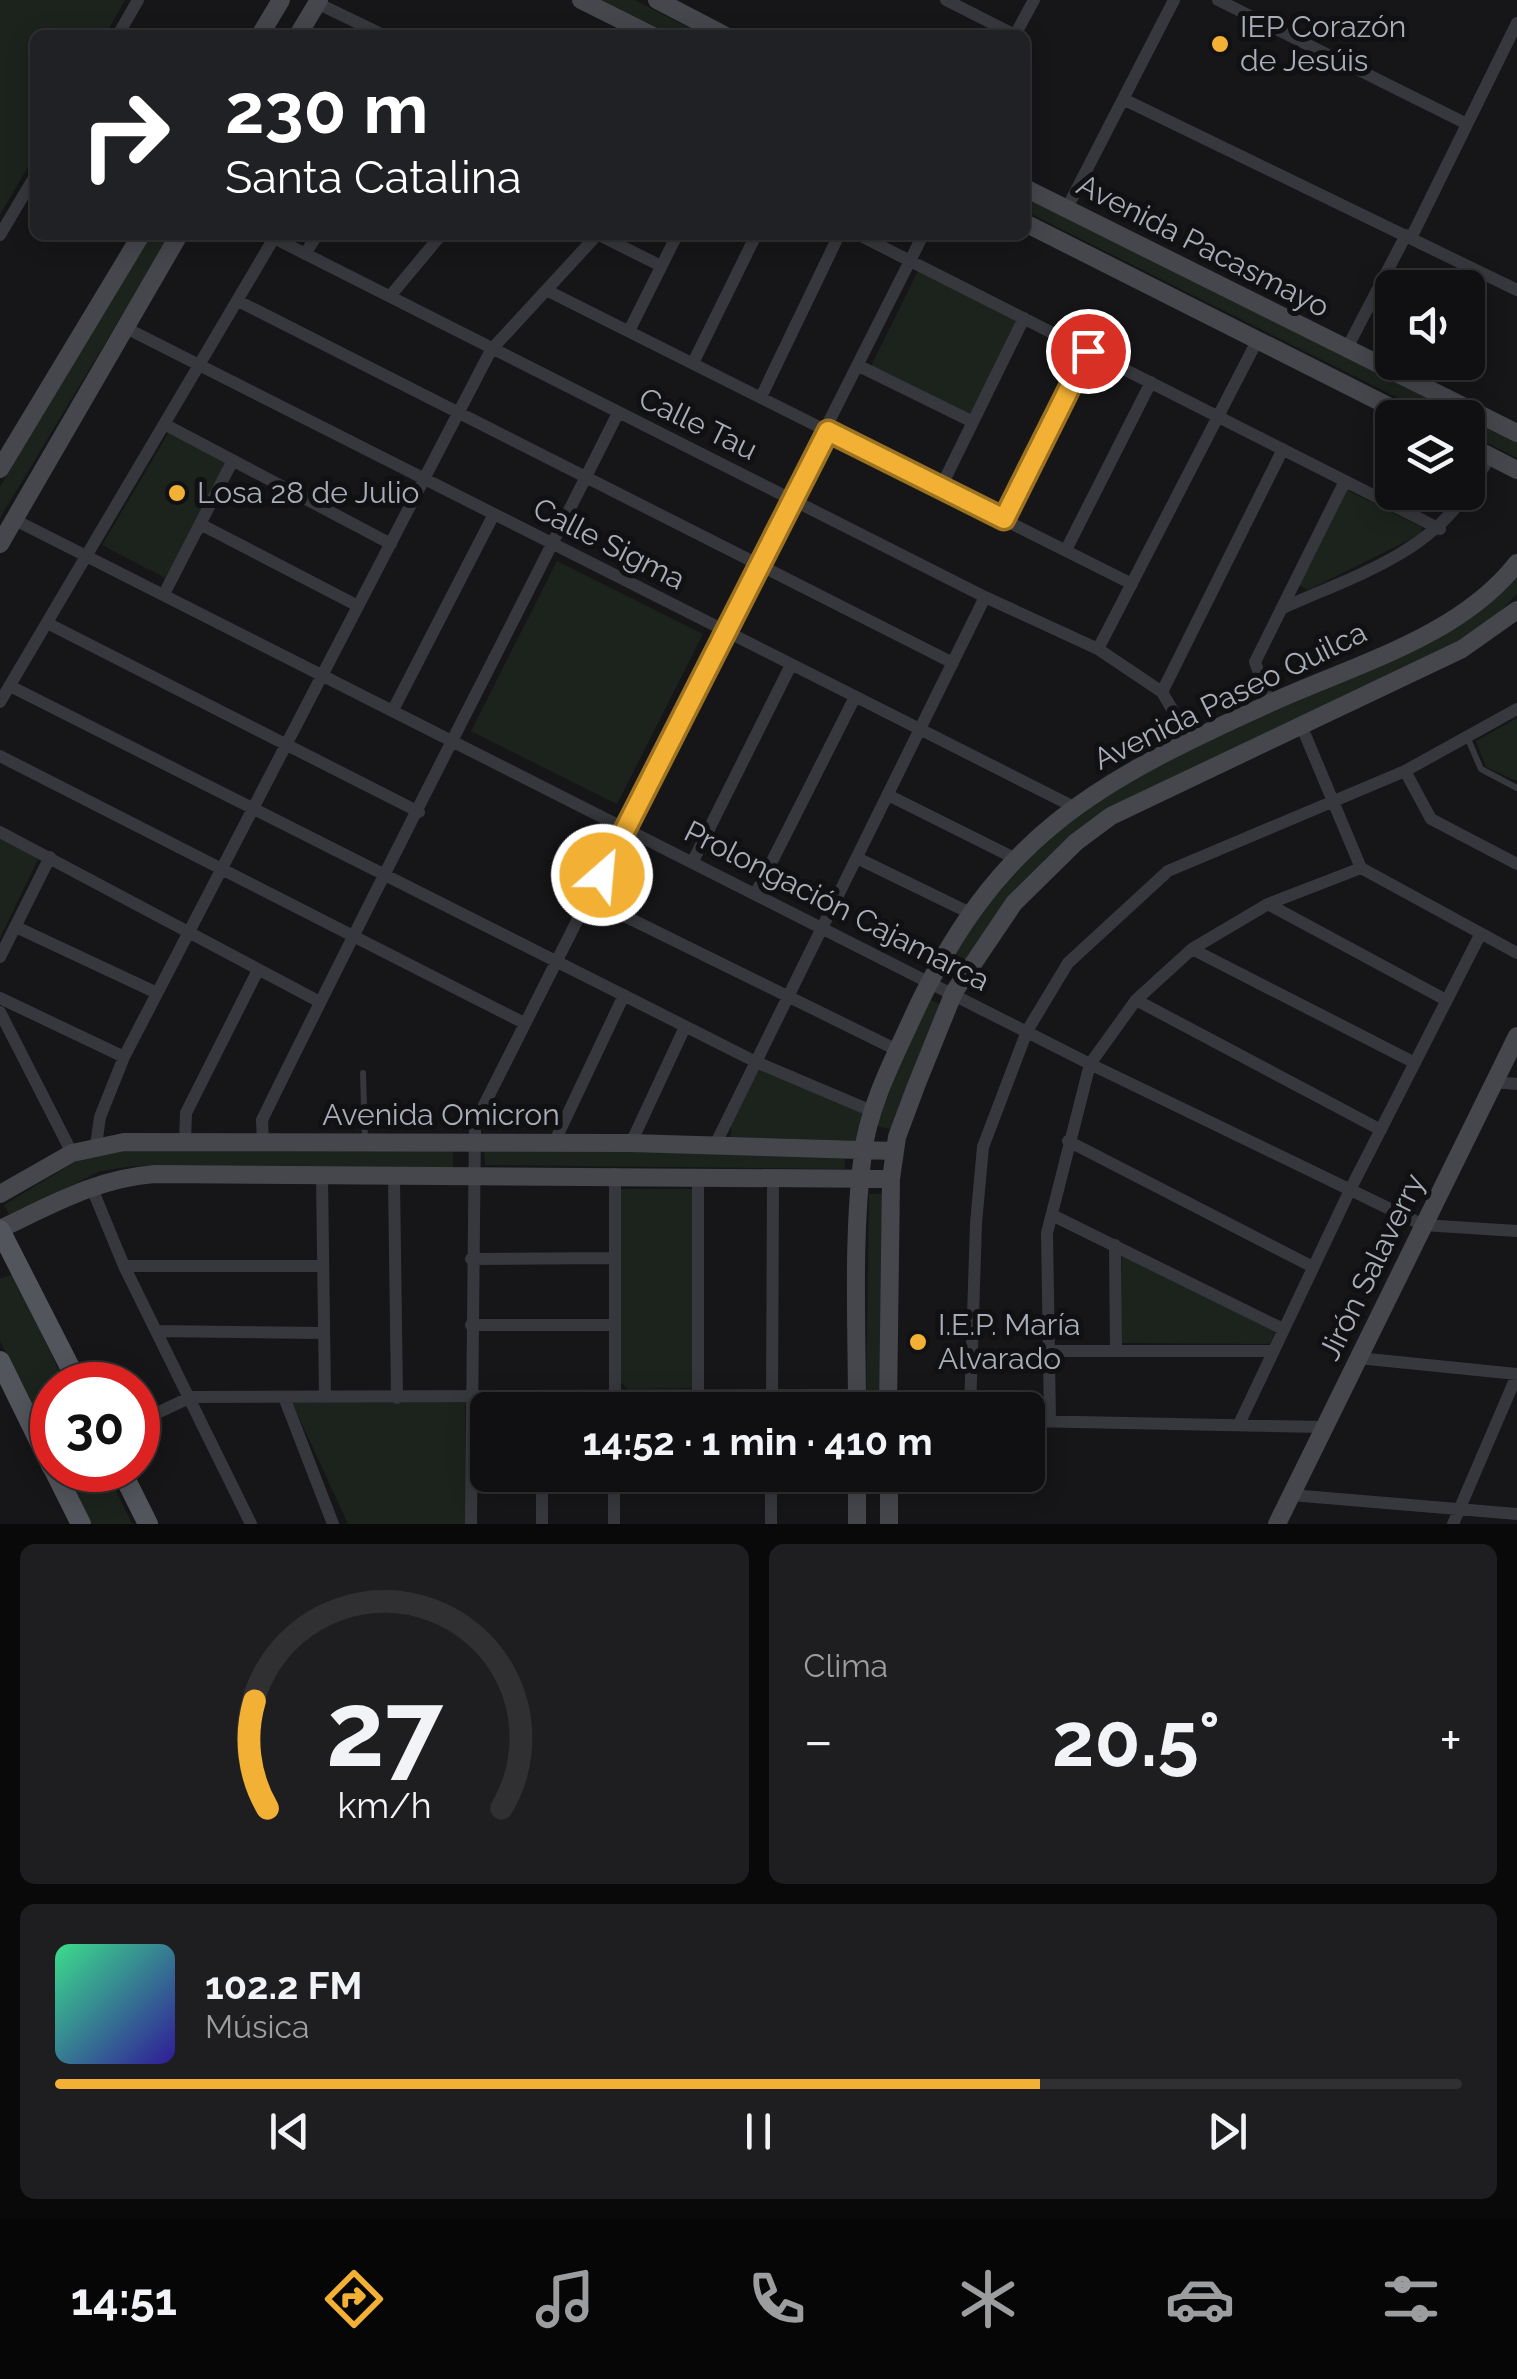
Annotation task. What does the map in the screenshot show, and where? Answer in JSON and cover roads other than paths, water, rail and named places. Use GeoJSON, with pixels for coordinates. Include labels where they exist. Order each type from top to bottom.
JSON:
{"type":"FeatureCollection","features":[{"type":"Feature","properties":{"kind":"main road"},"geometry":{"type":"LineString","coordinates":[[263,30],[280,0]]}},
{"type":"Feature","properties":{"kind":"main road"},"geometry":{"type":"LineString","coordinates":[[581,0],[641,30]]}},
{"type":"Feature","properties":{"kind":"main road"},"geometry":{"type":"LineString","coordinates":[[657,0],[714,30]]}},
{"type":"Feature","properties":{"kind":"main road"},"geometry":{"type":"LineString","coordinates":[[301,30],[318,1]]}},
{"type":"Feature","properties":{"kind":"main road","name":"Avenida Pacasmayo"},"geometry":{"type":"LineString","coordinates":[[1030,189],[1071,201],[1346,350],[1517,433]]}},
{"type":"Feature","properties":{"kind":"main road","name":"Avenida Pacasmayo"},"geometry":{"type":"LineString","coordinates":[[1030,225],[1376,400]]}},
{"type":"Feature","properties":{"kind":"main road"},"geometry":{"type":"LineString","coordinates":[[0,469],[138,240]]}},
{"type":"Feature","properties":{"kind":"main road"},"geometry":{"type":"LineString","coordinates":[[0,544],[175,240]]}},
{"type":"Feature","properties":{"kind":"main road"},"geometry":{"type":"LineString","coordinates":[[1485,454],[1517,470]]}},
{"type":"Feature","properties":{"kind":"main road","name":"Avenida Paseo Quilca"},"geometry":{"type":"LineString","coordinates":[[857,1392],[863,1149],[898,1050],[929,980],[970,914],[1016,858],[1072,806],[1134,767],[1427,633],[1500,584],[1517,563]]}},
{"type":"Feature","properties":{"kind":"main road","name":"Avenida Paseo Quilca"},"geometry":{"type":"LineString","coordinates":[[888,1392],[894,1152],[954,992],[1014,904],[1076,842],[1110,816],[1462,649],[1517,610]]}},
{"type":"Feature","properties":{"kind":"main road","name":"Jirón Salaverry"},"geometry":{"type":"LineString","coordinates":[[1277,1524],[1517,1036]]}},
{"type":"Feature","properties":{"kind":"main road","name":"Avenida Omicron"},"geometry":{"type":"LineString","coordinates":[[0,1194],[72,1153],[96,1145],[185,1140],[631,1143],[894,1152]]}},
{"type":"Feature","properties":{"kind":"main road","name":"Avenida Omicron"},"geometry":{"type":"LineString","coordinates":[[0,1230],[91,1186],[124,1176],[155,1174],[394,1178],[614,1174],[892,1180]]}},
{"type":"Feature","properties":{"kind":"main road"},"geometry":{"type":"LineString","coordinates":[[0,1230],[66,1362]]}},
{"type":"Feature","properties":{"kind":"main road"},"geometry":{"type":"LineString","coordinates":[[3,1374],[30,1425]]}},
{"type":"Feature","properties":{"kind":"main road"},"geometry":{"type":"LineString","coordinates":[[65,1492],[81,1524]]}},
{"type":"Feature","properties":{"kind":"main road"},"geometry":{"type":"LineString","coordinates":[[132,1492],[148,1524]]}},
{"type":"Feature","properties":{"kind":"main road"},"geometry":{"type":"LineString","coordinates":[[857,1492],[857,1524]]}},
{"type":"Feature","properties":{"kind":"main road"},"geometry":{"type":"LineString","coordinates":[[889,1492],[890,1524]]}},
{"type":"Feature","properties":{"kind":"street"},"geometry":{"type":"LineString","coordinates":[[121,30],[138,0]]}},
{"type":"Feature","properties":{"kind":"street"},"geometry":{"type":"LineString","coordinates":[[946,0],[1005,30]]}},
{"type":"Feature","properties":{"kind":"street"},"geometry":{"type":"LineString","coordinates":[[1018,30],[1034,0]]}},
{"type":"Feature","properties":{"kind":"street"},"geometry":{"type":"LineString","coordinates":[[1071,201],[1174,0]]}},
{"type":"Feature","properties":{"kind":"street"},"geometry":{"type":"LineString","coordinates":[[1218,0],[1467,124]]}},
{"type":"Feature","properties":{"kind":"street"},"geometry":{"type":"LineString","coordinates":[[318,1],[374,30]]}},
{"type":"Feature","properties":{"kind":"street"},"geometry":{"type":"LineString","coordinates":[[1346,350],[1409,236],[1517,22]]}},
{"type":"Feature","properties":{"kind":"street"},"geometry":{"type":"LineString","coordinates":[[1123,99],[1517,290]]}},
{"type":"Feature","properties":{"kind":"street"},"geometry":{"type":"LineString","coordinates":[[0,235],[30,184]]}},
{"type":"Feature","properties":{"kind":"street"},"geometry":{"type":"LineString","coordinates":[[0,702],[240,302],[269,240]]}},
{"type":"Feature","properties":{"kind":"street","name":"Calle Tau"},"geometry":{"type":"LineString","coordinates":[[279,240],[985,597],[1098,649],[1162,692],[1190,740]]}},
{"type":"Feature","properties":{"kind":"street"},"geometry":{"type":"LineString","coordinates":[[305,254],[314,240]]}},
{"type":"Feature","properties":{"kind":"street"},"geometry":{"type":"LineString","coordinates":[[390,296],[437,240]]}},
{"type":"Feature","properties":{"kind":"street"},"geometry":{"type":"LineString","coordinates":[[96,1145],[100,1117],[124,1057],[491,350],[594,240]]}},
{"type":"Feature","properties":{"kind":"street"},"geometry":{"type":"LineString","coordinates":[[608,240],[662,266]]}},
{"type":"Feature","properties":{"kind":"street"},"geometry":{"type":"LineString","coordinates":[[629,332],[675,240]]}},
{"type":"Feature","properties":{"kind":"street"},"geometry":{"type":"LineString","coordinates":[[693,363],[754,240]]}},
{"type":"Feature","properties":{"kind":"street"},"geometry":{"type":"LineString","coordinates":[[760,397],[837,240]]}},
{"type":"Feature","properties":{"kind":"street"},"geometry":{"type":"LineString","coordinates":[[869,240],[1440,529]]}},
{"type":"Feature","properties":{"kind":"street"},"geometry":{"type":"LineString","coordinates":[[471,1392],[475,1123],[828,431],[920,240]]}},
{"type":"Feature","properties":{"kind":"street"},"geometry":{"type":"LineString","coordinates":[[548,291],[1132,584]]}},
{"type":"Feature","properties":{"kind":"street"},"geometry":{"type":"LineString","coordinates":[[240,302],[953,663]]}},
{"type":"Feature","properties":{"kind":"street"},"geometry":{"type":"LineString","coordinates":[[940,489],[1024,318]]}},
{"type":"Feature","properties":{"kind":"street","name":"Calle Sigma"},"geometry":{"type":"LineString","coordinates":[[124,326],[1072,806]]}},
{"type":"Feature","properties":{"kind":"street"},"geometry":{"type":"LineString","coordinates":[[1098,649],[1258,340]]}},
{"type":"Feature","properties":{"kind":"street"},"geometry":{"type":"LineString","coordinates":[[1004,519],[1088,351]]}},
{"type":"Feature","properties":{"kind":"street"},"geometry":{"type":"LineString","coordinates":[[859,366],[973,422]]}},
{"type":"Feature","properties":{"kind":"street"},"geometry":{"type":"LineString","coordinates":[[1066,550],[1151,382]]}},
{"type":"Feature","properties":{"kind":"street"},"geometry":{"type":"LineString","coordinates":[[263,1141],[262,1120],[352,935],[419,812],[618,413]]}},
{"type":"Feature","properties":{"kind":"street"},"geometry":{"type":"LineString","coordinates":[[166,425],[391,544]]}},
{"type":"Feature","properties":{"kind":"street"},"geometry":{"type":"LineString","coordinates":[[1162,692],[1283,449]]}},
{"type":"Feature","properties":{"kind":"street"},"geometry":{"type":"LineString","coordinates":[[1485,465],[1490,457]]}},
{"type":"Feature","properties":{"kind":"street"},"geometry":{"type":"LineString","coordinates":[[164,594],[232,460]]}},
{"type":"Feature","properties":{"kind":"street"},"geometry":{"type":"LineString","coordinates":[[1270,704],[1255,662],[1345,481]]}},
{"type":"Feature","properties":{"kind":"street"},"geometry":{"type":"LineString","coordinates":[[1282,609],[1416,546],[1440,529],[1454,510]]}},
{"type":"Feature","properties":{"kind":"street"},"geometry":{"type":"LineString","coordinates":[[393,710],[494,514]]}},
{"type":"Feature","properties":{"kind":"street","name":"Prolongación Cajamarca"},"geometry":{"type":"LineString","coordinates":[[15,520],[1090,1064],[1424,1225]]}},
{"type":"Feature","properties":{"kind":"street"},"geometry":{"type":"LineString","coordinates":[[200,524],[358,606]]}},
{"type":"Feature","properties":{"kind":"street"},"geometry":{"type":"LineString","coordinates":[[715,1146],[985,597]]}},
{"type":"Feature","properties":{"kind":"street"},"geometry":{"type":"LineString","coordinates":[[47,623],[419,812]]}},
{"type":"Feature","properties":{"kind":"street"},"geometry":{"type":"LineString","coordinates":[[693,861],[792,664]]}},
{"type":"Feature","properties":{"kind":"street"},"geometry":{"type":"LineString","coordinates":[[10,686],[685,1027],[874,1112]]}},
{"type":"Feature","properties":{"kind":"street"},"geometry":{"type":"LineString","coordinates":[[756,892],[855,696]]}},
{"type":"Feature","properties":{"kind":"street"},"geometry":{"type":"LineString","coordinates":[[971,1392],[976,1223],[983,1147],[1027,1031],[1068,963],[1168,871],[1405,770],[1468,739],[1517,708]]}},
{"type":"Feature","properties":{"kind":"street"},"geometry":{"type":"LineString","coordinates":[[1301,724],[1361,868],[1517,953]]}},
{"type":"Feature","properties":{"kind":"street"},"geometry":{"type":"LineString","coordinates":[[0,756],[524,1023]]}},
{"type":"Feature","properties":{"kind":"street"},"geometry":{"type":"LineString","coordinates":[[1405,770],[1431,819],[1516,863]]}},
{"type":"Feature","properties":{"kind":"street"},"geometry":{"type":"LineString","coordinates":[[888,794],[1016,858]]}},
{"type":"Feature","properties":{"kind":"street"},"geometry":{"type":"LineString","coordinates":[[0,832],[320,1002]]}},
{"type":"Feature","properties":{"kind":"street"},"geometry":{"type":"LineString","coordinates":[[0,957],[50,857]]}},
{"type":"Feature","properties":{"kind":"street"},"geometry":{"type":"LineString","coordinates":[[857,858],[970,914]]}},
{"type":"Feature","properties":{"kind":"street"},"geometry":{"type":"LineString","coordinates":[[1050,1420],[1048,1234],[1090,1064],[1136,1000],[1192,950],[1268,904],[1361,868]]}},
{"type":"Feature","properties":{"kind":"street"},"geometry":{"type":"LineString","coordinates":[[590,899],[898,1050]]}},
{"type":"Feature","properties":{"kind":"street"},"geometry":{"type":"LineString","coordinates":[[1268,904],[1446,1000]]}},
{"type":"Feature","properties":{"kind":"street"},"geometry":{"type":"LineString","coordinates":[[16,927],[158,993]]}},
{"type":"Feature","properties":{"kind":"street"},"geometry":{"type":"LineString","coordinates":[[1240,1422],[1312,1267],[1480,935]]}},
{"type":"Feature","properties":{"kind":"street"},"geometry":{"type":"LineString","coordinates":[[1192,950],[1415,1063]]}},
{"type":"Feature","properties":{"kind":"street"},"geometry":{"type":"LineString","coordinates":[[185,1140],[186,1113],[258,970]]}},
{"type":"Feature","properties":{"kind":"street"},"geometry":{"type":"LineString","coordinates":[[554,1143],[624,996]]}},
{"type":"Feature","properties":{"kind":"street"},"geometry":{"type":"LineString","coordinates":[[0,998],[124,1057]]}},
{"type":"Feature","properties":{"kind":"street"},"geometry":{"type":"LineString","coordinates":[[1136,1000],[1381,1130]]}},
{"type":"Feature","properties":{"kind":"street"},"geometry":{"type":"LineString","coordinates":[[0,1012],[72,1153]]}},
{"type":"Feature","properties":{"kind":"street"},"geometry":{"type":"LineString","coordinates":[[631,1143],[685,1027]]}},
{"type":"Feature","properties":{"kind":"street"},"geometry":{"type":"LineString","coordinates":[[1494,1082],[1517,1084]]}},
{"type":"Feature","properties":{"kind":"street"},"geometry":{"type":"LineString","coordinates":[[1068,1142],[1312,1267]]}},
{"type":"Feature","properties":{"kind":"street"},"geometry":{"type":"LineString","coordinates":[[614,1174],[615,1392]]}},
{"type":"Feature","properties":{"kind":"street"},"geometry":{"type":"LineString","coordinates":[[698,1176],[698,1392]]}},
{"type":"Feature","properties":{"kind":"street"},"geometry":{"type":"LineString","coordinates":[[772,1392],[773,1177]]}},
{"type":"Feature","properties":{"kind":"street"},"geometry":{"type":"LineString","coordinates":[[322,1178],[325,1396]]}},
{"type":"Feature","properties":{"kind":"street"},"geometry":{"type":"LineString","coordinates":[[394,1178],[397,1398]]}},
{"type":"Feature","properties":{"kind":"street"},"geometry":{"type":"LineString","coordinates":[[91,1186],[124,1266],[252,1524]]}},
{"type":"Feature","properties":{"kind":"street"},"geometry":{"type":"LineString","coordinates":[[1052,1215],[1283,1329]]}},
{"type":"Feature","properties":{"kind":"street"},"geometry":{"type":"LineString","coordinates":[[1424,1225],[1517,1231]]}},
{"type":"Feature","properties":{"kind":"street"},"geometry":{"type":"LineString","coordinates":[[1115,1245],[1116,1351]]}},
{"type":"Feature","properties":{"kind":"street"},"geometry":{"type":"LineString","coordinates":[[471,1259],[614,1258]]}},
{"type":"Feature","properties":{"kind":"street"},"geometry":{"type":"LineString","coordinates":[[124,1266],[322,1266]]}},
{"type":"Feature","properties":{"kind":"street"},"geometry":{"type":"LineString","coordinates":[[471,1325],[615,1324]]}},
{"type":"Feature","properties":{"kind":"street"},"geometry":{"type":"LineString","coordinates":[[156,1331],[323,1333]]}},
{"type":"Feature","properties":{"kind":"street"},"geometry":{"type":"LineString","coordinates":[[1049,1351],[1272,1351]]}},
{"type":"Feature","properties":{"kind":"street"},"geometry":{"type":"LineString","coordinates":[[1358,1358],[1517,1375],[1453,1524]]}},
{"type":"Feature","properties":{"kind":"street"},"geometry":{"type":"LineString","coordinates":[[160,1412],[192,1397],[470,1398]]}},
{"type":"Feature","properties":{"kind":"street"},"geometry":{"type":"LineString","coordinates":[[284,1397],[333,1524]]}},
{"type":"Feature","properties":{"kind":"street"},"geometry":{"type":"LineString","coordinates":[[1045,1420],[1324,1427]]}},
{"type":"Feature","properties":{"kind":"street"},"geometry":{"type":"LineString","coordinates":[[471,1492],[471,1524]]}},
{"type":"Feature","properties":{"kind":"street"},"geometry":{"type":"LineString","coordinates":[[542,1492],[542,1524]]}},
{"type":"Feature","properties":{"kind":"street"},"geometry":{"type":"LineString","coordinates":[[614,1492],[614,1524]]}},
{"type":"Feature","properties":{"kind":"street"},"geometry":{"type":"LineString","coordinates":[[771,1492],[771,1524]]}},
{"type":"Feature","properties":{"kind":"street"},"geometry":{"type":"LineString","coordinates":[[1291,1495],[1517,1514]]}},
{"type":"Feature","properties":{"kind":"lane"},"geometry":{"type":"LineString","coordinates":[[1468,739],[1481,769],[1517,788]]}},
{"type":"Feature","properties":{"kind":"lane"},"geometry":{"type":"LineString","coordinates":[[364,1073],[365,1142]]}},
{"type":"Feature","properties":{"kind":"place","name":"IEP Corazón de Jesúis"},"geometry":{"type":"Point","coordinates":[1220,44]}},
{"type":"Feature","properties":{"kind":"place","name":"Losa 28 de Julio"},"geometry":{"type":"Point","coordinates":[177,493]}},
{"type":"Feature","properties":{"kind":"place","name":"I.E.P. María Alvarado"},"geometry":{"type":"Point","coordinates":[918,1342]}}]}
